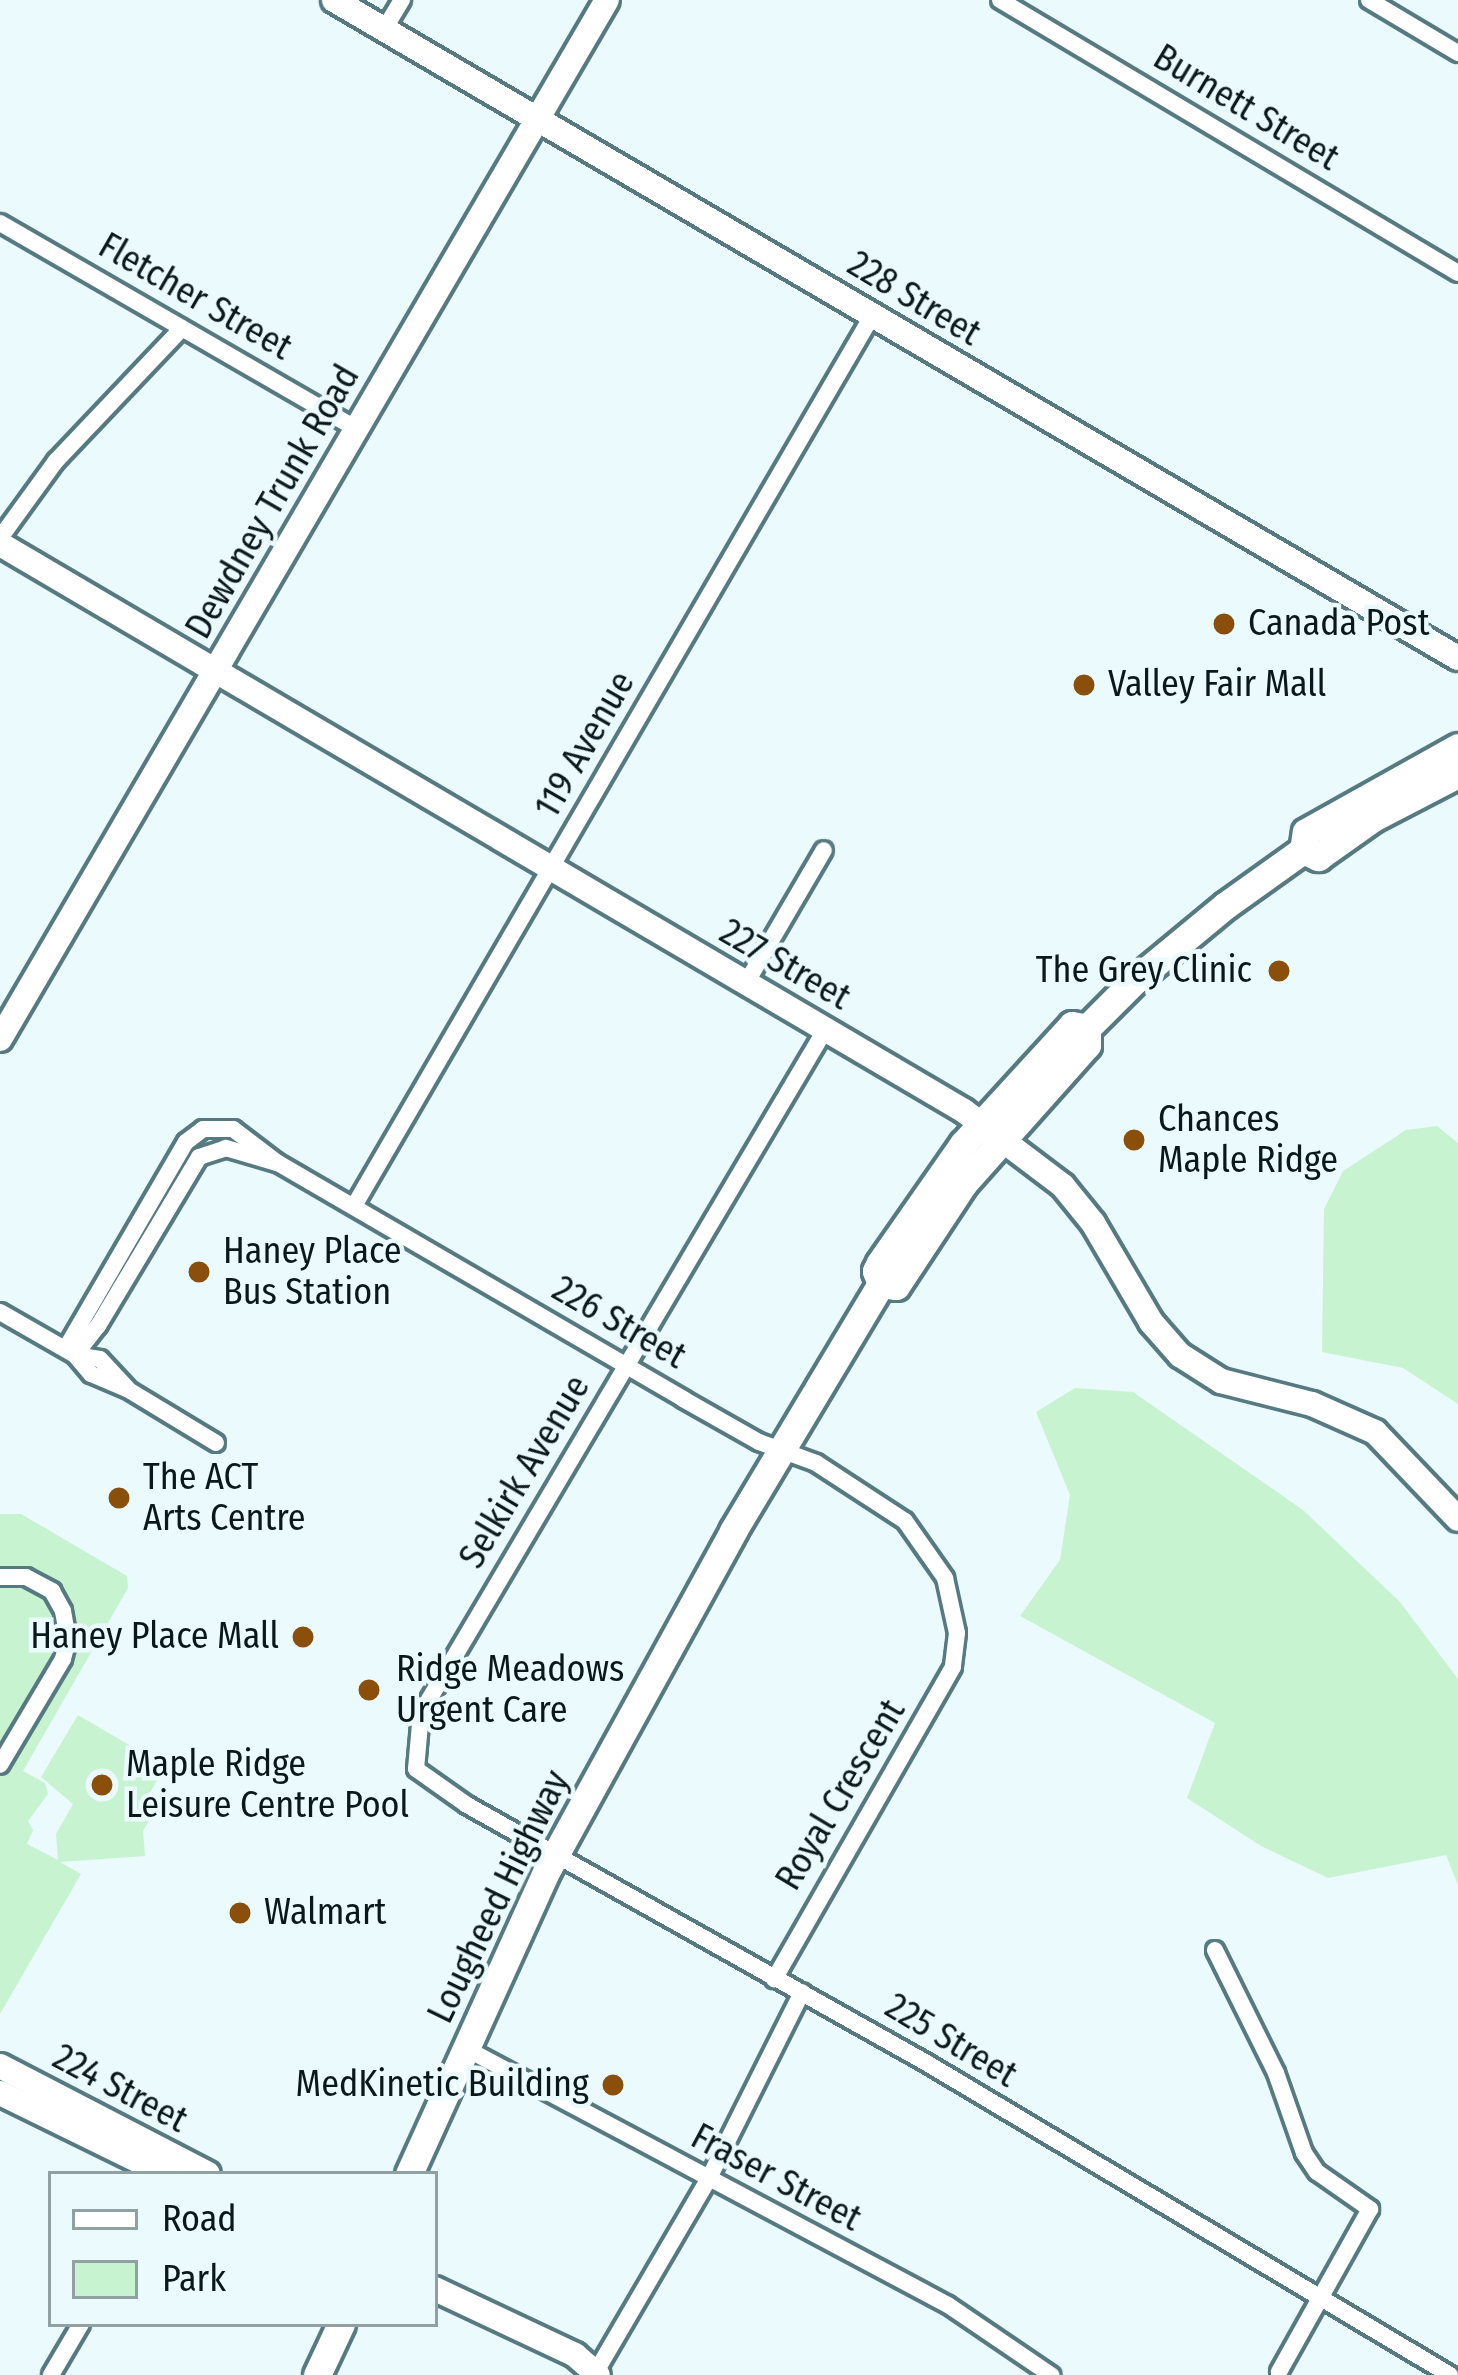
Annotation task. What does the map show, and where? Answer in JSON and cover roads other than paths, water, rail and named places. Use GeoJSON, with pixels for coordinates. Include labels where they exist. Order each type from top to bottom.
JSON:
{"type":"FeatureCollection","features":[{"type":"Feature","properties":{"kind":"main road","name":"228 Street"},"geometry":{"type":"LineString","coordinates":[[334,0],[1458,658]]}},
{"type":"Feature","properties":{"kind":"main road","name":"Dewdney Trunk Road"},"geometry":{"type":"LineString","coordinates":[[0,1039],[607,0]]}},
{"type":"Feature","properties":{"kind":"main road","name":"227 Street"},"geometry":{"type":"LineString","coordinates":[[0,541],[992,1131],[1076,1201],[1151,1322],[1180,1355],[1221,1381],[1312,1404],[1375,1432],[1458,1519]]}},
{"type":"Feature","properties":{"kind":"main road","name":"Lougheed Highway"},"geometry":{"type":"LineString","coordinates":[[410,2171],[555,1854],[782,1449],[881,1284],[876,1271],[880,1262],[992,1131],[1072,1025],[1087,1028],[1192,931],[1303,850],[1306,832],[1458,747]]}},
{"type":"Feature","properties":{"kind":"main road","name":"Lougheed Highway"},"geometry":{"type":"LineString","coordinates":[[1303,850],[1318,857],[1373,818],[1458,774]]}},
{"type":"Feature","properties":{"kind":"main road","name":"224 Street"},"geometry":{"type":"LineString","coordinates":[[0,2066],[171,2170]]}},
{"type":"Feature","properties":{"kind":"main road","name":"224 Street"},"geometry":{"type":"LineString","coordinates":[[0,2093],[171,2170]]}},
{"type":"Feature","properties":{"kind":"main road"},"geometry":{"type":"LineString","coordinates":[[438,2290],[575,2355],[596,2374]]}},
{"type":"Feature","properties":{"kind":"main road"},"geometry":{"type":"LineString","coordinates":[[317,2375],[340,2327]]}},
{"type":"Feature","properties":{"kind":"street"},"geometry":{"type":"LineString","coordinates":[[385,28],[401,0]]}},
{"type":"Feature","properties":{"kind":"street","name":"Burnett Street"},"geometry":{"type":"LineString","coordinates":[[1000,0],[1458,273]]}},
{"type":"Feature","properties":{"kind":"street"},"geometry":{"type":"LineString","coordinates":[[1369,0],[1458,53]]}},
{"type":"Feature","properties":{"kind":"street","name":"Fletcher Street"},"geometry":{"type":"LineString","coordinates":[[0,223],[357,429]]}},
{"type":"Feature","properties":{"kind":"street","name":"119 Avenue"},"geometry":{"type":"LineString","coordinates":[[354,1206],[872,316]]}},
{"type":"Feature","properties":{"kind":"street"},"geometry":{"type":"LineString","coordinates":[[0,541],[56,461],[182,328]]}},
{"type":"Feature","properties":{"kind":"street"},"geometry":{"type":"LineString","coordinates":[[745,985],[824,850]]}},
{"type":"Feature","properties":{"kind":"street","name":"Selkirk Avenue"},"geometry":{"type":"LineString","coordinates":[[416,1769],[421,1713],[825,1030]]}},
{"type":"Feature","properties":{"kind":"street","name":"226 Street"},"geometry":{"type":"LineString","coordinates":[[70,1352],[186,1142],[203,1129],[233,1129],[278,1162],[626,1366],[759,1442],[845,1480],[917,1533],[945,1578],[957,1642]]}},
{"type":"Feature","properties":{"kind":"street"},"geometry":{"type":"LineString","coordinates":[[70,1352],[98,1326],[199,1157],[226,1148],[278,1162]]}},
{"type":"Feature","properties":{"kind":"street"},"geometry":{"type":"LineString","coordinates":[[0,1312],[70,1352],[82,1368],[127,1389],[216,1443]]}},
{"type":"Feature","properties":{"kind":"street"},"geometry":{"type":"LineString","coordinates":[[0,1577],[26,1577],[52,1591],[63,1611],[68,1640],[63,1659],[0,1765]]}},
{"type":"Feature","properties":{"kind":"street","name":"Royal Crescent"},"geometry":{"type":"LineString","coordinates":[[774,1979],[950,1675],[957,1642]]}},
{"type":"Feature","properties":{"kind":"street","name":"225 Street"},"geometry":{"type":"LineString","coordinates":[[416,1769],[1450,2375]]}},
{"type":"Feature","properties":{"kind":"street"},"geometry":{"type":"LineString","coordinates":[[1215,1950],[1276,2073],[1304,2153],[1316,2172],[1370,2209],[1279,2372]]}},
{"type":"Feature","properties":{"kind":"street"},"geometry":{"type":"LineString","coordinates":[[596,2374],[707,2180],[802,1992]]}},
{"type":"Feature","properties":{"kind":"street","name":"Fraser Street"},"geometry":{"type":"LineString","coordinates":[[465,2048],[948,2305],[1051,2375]]}},
{"type":"Feature","properties":{"kind":"street"},"geometry":{"type":"LineString","coordinates":[[51,2375],[80,2327]]}},
{"type":"Feature","properties":{"kind":"place","name":"Canada Post"},"geometry":{"type":"Point","coordinates":[1224,624]}},
{"type":"Feature","properties":{"kind":"place","name":"Valley Fair Mall"},"geometry":{"type":"Point","coordinates":[1084,685]}},
{"type":"Feature","properties":{"kind":"place","name":"The Grey Clinic"},"geometry":{"type":"Point","coordinates":[1279,971]}},
{"type":"Feature","properties":{"kind":"place","name":"Chances Maple Ridge"},"geometry":{"type":"Point","coordinates":[1134,1140]}},
{"type":"Feature","properties":{"kind":"place","name":"Haney Place Bus Station"},"geometry":{"type":"Point","coordinates":[199,1272]}},
{"type":"Feature","properties":{"kind":"place","name":"The ACT Arts Centre"},"geometry":{"type":"Point","coordinates":[119,1498]}},
{"type":"Feature","properties":{"kind":"place","name":"Haney Place Mall"},"geometry":{"type":"Point","coordinates":[303,1637]}},
{"type":"Feature","properties":{"kind":"place","name":"Ridge Meadows Urgent Care"},"geometry":{"type":"Point","coordinates":[369,1690]}},
{"type":"Feature","properties":{"kind":"place","name":"Maple Ridge Leisure Centre Pool"},"geometry":{"type":"Point","coordinates":[102,1785]}},
{"type":"Feature","properties":{"kind":"place","name":"Walmart"},"geometry":{"type":"Point","coordinates":[240,1913]}},
{"type":"Feature","properties":{"kind":"place","name":"MedKinetic Building"},"geometry":{"type":"Point","coordinates":[613,2085]}}]}
